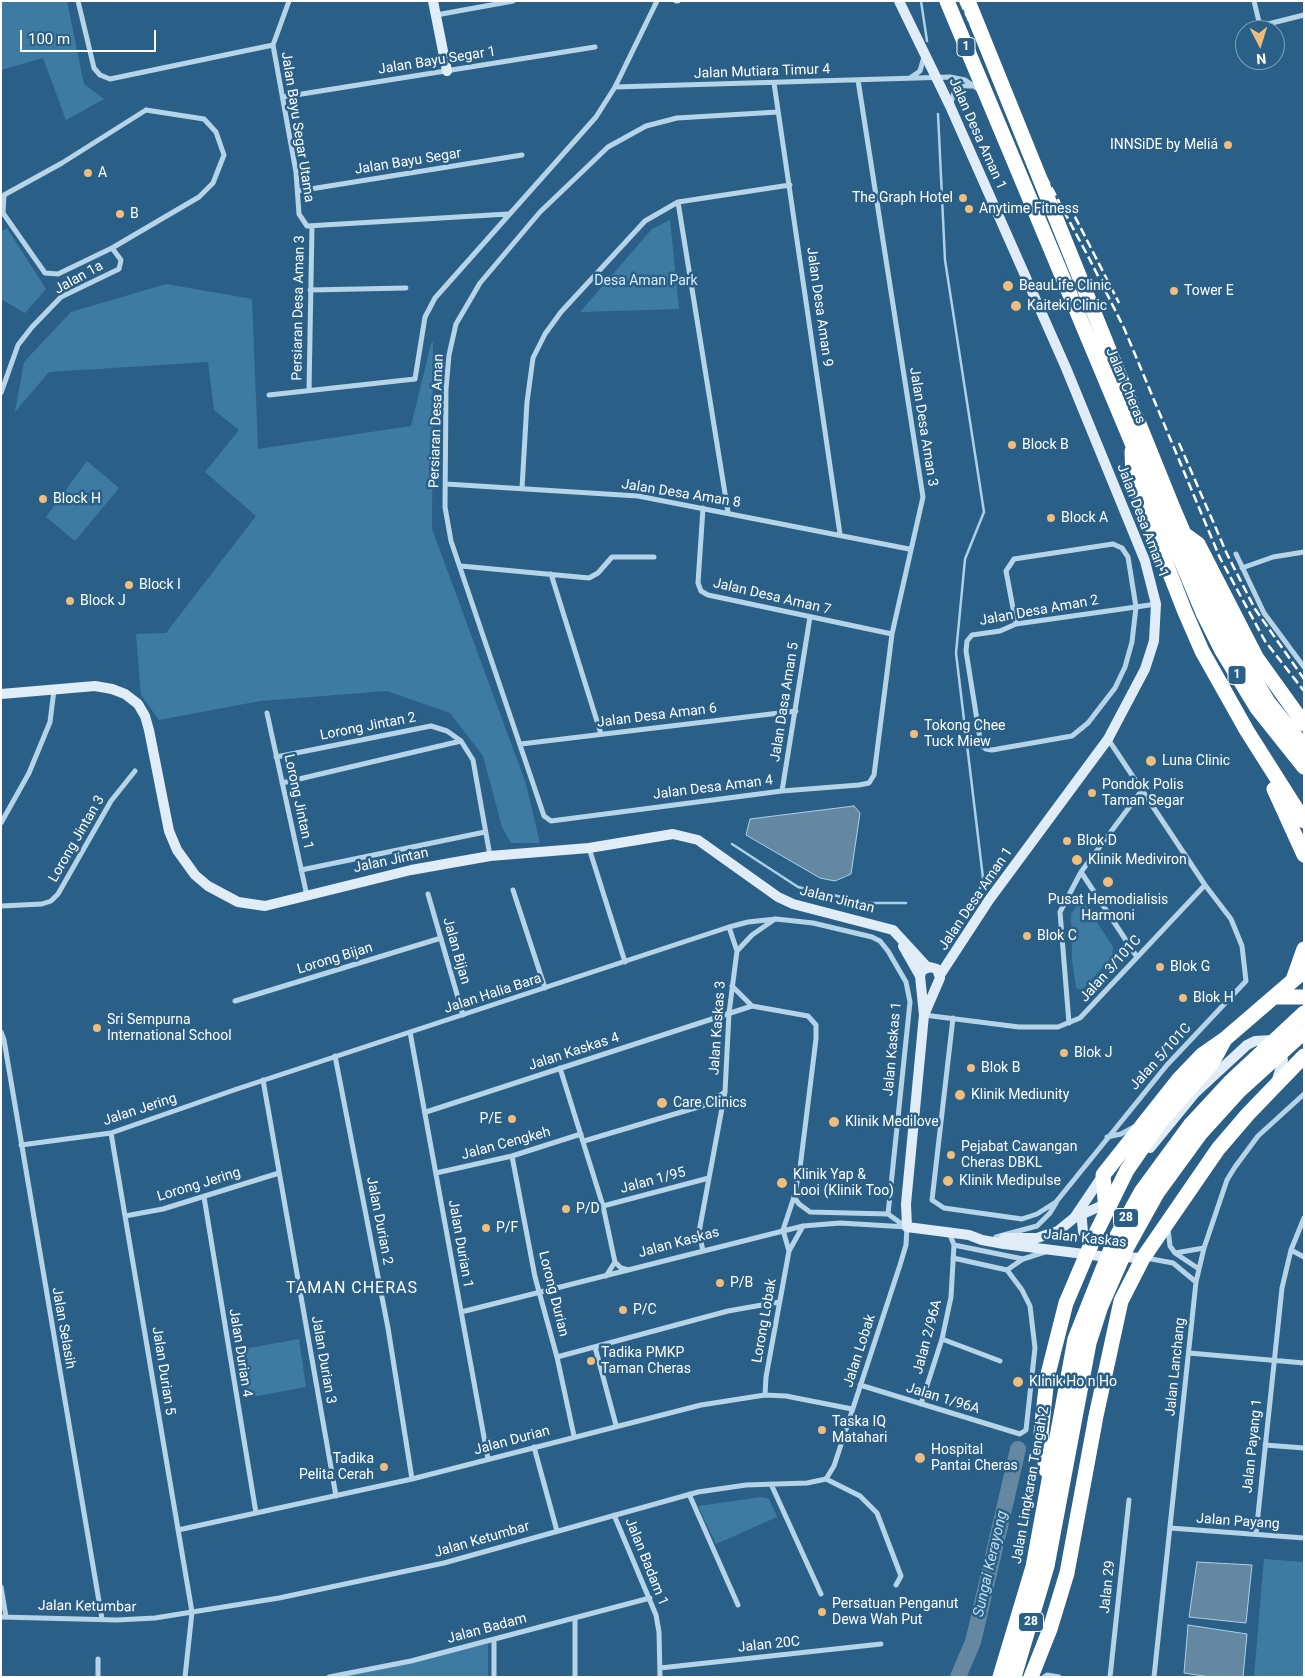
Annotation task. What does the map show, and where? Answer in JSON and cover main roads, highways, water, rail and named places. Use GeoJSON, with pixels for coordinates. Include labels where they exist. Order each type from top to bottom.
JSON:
{"type":"FeatureCollection","features":[{"type":"Feature","properties":{"kind":"highway","name":"Jalan Cheras"},"geometry":{"type":"LineString","coordinates":[[947,1],[980,90],[1132,444],[1190,567],[1232,643],[1268,702],[1304,747]]}},
{"type":"Feature","properties":{"kind":"highway","name":"Jalan Cheras"},"geometry":{"type":"LineString","coordinates":[[968,1],[1183,534],[1190,567],[1221,649],[1257,708],[1304,767]]}},
{"type":"Feature","properties":{"kind":"highway"},"geometry":{"type":"LineString","coordinates":[[1132,444],[1131,464],[1133,479],[1185,612],[1221,687],[1304,821]]}},
{"type":"Feature","properties":{"kind":"highway"},"geometry":{"type":"LineString","coordinates":[[1183,534],[1198,544],[1256,657],[1302,719]]}},
{"type":"Feature","properties":{"kind":"highway"},"geometry":{"type":"LineString","coordinates":[[1247,731],[1304,855]]}},
{"type":"Feature","properties":{"kind":"highway"},"geometry":{"type":"LineString","coordinates":[[1175,1211],[1145,1230],[1132,1233],[1122,1232],[1113,1225],[1107,1215],[1103,1175],[1179,1079],[1202,1055],[1225,1039],[1276,997],[1298,976],[1304,949]]}},
{"type":"Feature","properties":{"kind":"highway"},"geometry":{"type":"LineString","coordinates":[[1276,997],[1304,998]]}},
{"type":"Feature","properties":{"kind":"highway","name":"Jalan Lingkaran Tengah 2"},"geometry":{"type":"LineString","coordinates":[[1000,1677],[1033,1567],[1075,1339],[1088,1302],[1126,1218],[1166,1155],[1191,1124],[1230,1082],[1304,1013]]}},
{"type":"Feature","properties":{"kind":"highway","name":"28"},"geometry":{"type":"LineString","coordinates":[[1014,1677],[1047,1566],[1089,1343],[1100,1306],[1126,1247],[1158,1193],[1200,1134],[1240,1092],[1304,1032]]}},
{"type":"Feature","properties":{"kind":"highway"},"geometry":{"type":"LineString","coordinates":[[1048,1482],[1041,1433],[1047,1378],[1066,1303],[1095,1235],[1127,1170],[1161,1120],[1190,1085],[1212,1063],[1225,1039]]}},
{"type":"Feature","properties":{"kind":"highway"},"geometry":{"type":"LineString","coordinates":[[1031,1677],[1050,1629],[1067,1573],[1096,1416],[1122,1301],[1143,1258],[1218,1150],[1304,1056]]}},
{"type":"Feature","properties":{"kind":"waterway"},"geometry":{"type":"LineString","coordinates":[[921,1],[927,41]]}},
{"type":"Feature","properties":{"kind":"waterway"},"geometry":{"type":"LineString","coordinates":[[938,114],[945,260],[984,512],[965,559],[956,653],[983,878],[983,884],[980,888]]}},
{"type":"Feature","properties":{"kind":"waterway"},"geometry":{"type":"LineString","coordinates":[[732,844],[798,887],[868,903],[906,903]]}},
{"type":"Feature","properties":{"kind":"waterway","name":"Sungai Kerayong"},"geometry":{"type":"LineString","coordinates":[[958,1677],[973,1642],[1018,1449]]}},
{"type":"Feature","properties":{"kind":"railway"},"geometry":{"type":"LineString","coordinates":[[960,1],[1009,108],[1124,328],[1220,558],[1265,641],[1304,691]]}},
{"type":"Feature","properties":{"kind":"railway"},"geometry":{"type":"LineString","coordinates":[[1069,205],[1119,303]]}},
{"type":"Feature","properties":{"kind":"railway"},"geometry":{"type":"LineString","coordinates":[[1179,443],[1227,554],[1255,609],[1304,679]]}},
{"type":"Feature","properties":{"kind":"place","name":"INNSiDE by Meliá"},"geometry":{"type":"Point","coordinates":[1228,145]}},
{"type":"Feature","properties":{"kind":"place","name":"A"},"geometry":{"type":"Point","coordinates":[88,173]}},
{"type":"Feature","properties":{"kind":"place","name":"The Graph Hotel"},"geometry":{"type":"Point","coordinates":[963,198]}},
{"type":"Feature","properties":{"kind":"place","name":"Anytime Fitness"},"geometry":{"type":"Point","coordinates":[969,209]}},
{"type":"Feature","properties":{"kind":"place","name":"B"},"geometry":{"type":"Point","coordinates":[120,214]}},
{"type":"Feature","properties":{"kind":"place","name":"BeauLife Clinic"},"geometry":{"type":"Point","coordinates":[1008,286]}},
{"type":"Feature","properties":{"kind":"place","name":"Tower E"},"geometry":{"type":"Point","coordinates":[1174,291]}},
{"type":"Feature","properties":{"kind":"place","name":"Kaiteki Clinic"},"geometry":{"type":"Point","coordinates":[1016,306]}},
{"type":"Feature","properties":{"kind":"place","name":"Block B"},"geometry":{"type":"Point","coordinates":[1012,445]}},
{"type":"Feature","properties":{"kind":"place","name":"Block H"},"geometry":{"type":"Point","coordinates":[43,499]}},
{"type":"Feature","properties":{"kind":"place","name":"Block A"},"geometry":{"type":"Point","coordinates":[1051,518]}},
{"type":"Feature","properties":{"kind":"place","name":"Block I"},"geometry":{"type":"Point","coordinates":[129,585]}},
{"type":"Feature","properties":{"kind":"place","name":"Block J"},"geometry":{"type":"Point","coordinates":[70,601]}},
{"type":"Feature","properties":{"kind":"place","name":"Tokong Chee Tuck Miew"},"geometry":{"type":"Point","coordinates":[914,734]}},
{"type":"Feature","properties":{"kind":"place","name":"Luna Clinic"},"geometry":{"type":"Point","coordinates":[1151,761]}},
{"type":"Feature","properties":{"kind":"place","name":"Pondok Polis Taman Segar"},"geometry":{"type":"Point","coordinates":[1092,793]}},
{"type":"Feature","properties":{"kind":"place","name":"Blok D"},"geometry":{"type":"Point","coordinates":[1067,841]}},
{"type":"Feature","properties":{"kind":"place","name":"Klinik Mediviron"},"geometry":{"type":"Point","coordinates":[1077,860]}},
{"type":"Feature","properties":{"kind":"place","name":"Pusat Hemodialisis Harmoni"},"geometry":{"type":"Point","coordinates":[1108,882]}},
{"type":"Feature","properties":{"kind":"place","name":"Blok C"},"geometry":{"type":"Point","coordinates":[1027,936]}},
{"type":"Feature","properties":{"kind":"place","name":"Blok G"},"geometry":{"type":"Point","coordinates":[1160,967]}},
{"type":"Feature","properties":{"kind":"place","name":"Blok H"},"geometry":{"type":"Point","coordinates":[1183,998]}},
{"type":"Feature","properties":{"kind":"place","name":"Sri Sempurna International School"},"geometry":{"type":"Point","coordinates":[97,1028]}},
{"type":"Feature","properties":{"kind":"place","name":"Blok J"},"geometry":{"type":"Point","coordinates":[1064,1053]}},
{"type":"Feature","properties":{"kind":"place","name":"Blok B"},"geometry":{"type":"Point","coordinates":[971,1068]}},
{"type":"Feature","properties":{"kind":"place","name":"Klinik Mediunity"},"geometry":{"type":"Point","coordinates":[960,1095]}},
{"type":"Feature","properties":{"kind":"place","name":"Care Clinics"},"geometry":{"type":"Point","coordinates":[662,1103]}},
{"type":"Feature","properties":{"kind":"place","name":"P/E"},"geometry":{"type":"Point","coordinates":[512,1119]}},
{"type":"Feature","properties":{"kind":"place","name":"Klinik Medilove"},"geometry":{"type":"Point","coordinates":[834,1122]}},
{"type":"Feature","properties":{"kind":"place","name":"Pejabat Cawangan Cheras DBKL"},"geometry":{"type":"Point","coordinates":[951,1155]}},
{"type":"Feature","properties":{"kind":"place","name":"Klinik Medipulse"},"geometry":{"type":"Point","coordinates":[948,1181]}},
{"type":"Feature","properties":{"kind":"place","name":"Klinik Yap & Looi (Klinik Too)"},"geometry":{"type":"Point","coordinates":[782,1183]}},
{"type":"Feature","properties":{"kind":"place","name":"P/D"},"geometry":{"type":"Point","coordinates":[566,1209]}},
{"type":"Feature","properties":{"kind":"place","name":"P/F"},"geometry":{"type":"Point","coordinates":[486,1228]}},
{"type":"Feature","properties":{"kind":"place","name":"P/B"},"geometry":{"type":"Point","coordinates":[720,1283]}},
{"type":"Feature","properties":{"kind":"place","name":"P/C"},"geometry":{"type":"Point","coordinates":[623,1310]}},
{"type":"Feature","properties":{"kind":"place","name":"Tadika PMKP Taman Cheras"},"geometry":{"type":"Point","coordinates":[591,1361]}},
{"type":"Feature","properties":{"kind":"place","name":"Klinik Ho n Ho"},"geometry":{"type":"Point","coordinates":[1018,1382]}},
{"type":"Feature","properties":{"kind":"place","name":"Taska IQ Matahari"},"geometry":{"type":"Point","coordinates":[822,1430]}},
{"type":"Feature","properties":{"kind":"place","name":"Hospital Pantai Cheras"},"geometry":{"type":"Point","coordinates":[920,1458]}},
{"type":"Feature","properties":{"kind":"place","name":"Tadika Pelita Cerah"},"geometry":{"type":"Point","coordinates":[384,1467]}},
{"type":"Feature","properties":{"kind":"place","name":"Persatuan Penganut Dewa Wah Put"},"geometry":{"type":"Point","coordinates":[822,1612]}},
{"type":"Feature","properties":{"kind":"district","name":"TAMAN CHERAS"},"geometry":{"type":"Point","coordinates":[352,1289]}},
{"type":"Feature","properties":{"kind":"park label","name":"Desa Aman Park"},"geometry":{"type":"Point","coordinates":[646,281]}}]}
